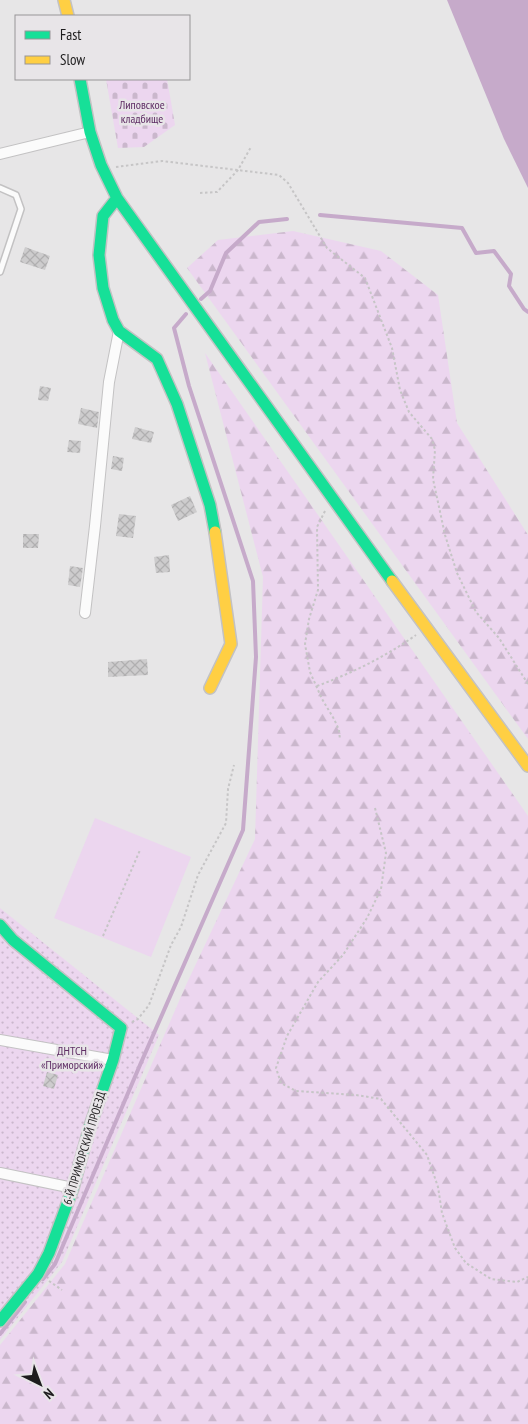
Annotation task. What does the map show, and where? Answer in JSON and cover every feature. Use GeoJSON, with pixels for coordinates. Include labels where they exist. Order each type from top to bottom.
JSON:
{"type":"FeatureCollection","features":[{"type":"Feature","properties":{"kind":"street"},"geometry":{"type":"LineString","coordinates":[[64,0],[68,15]]}},
{"type":"Feature","properties":{"kind":"street"},"geometry":{"type":"LineString","coordinates":[[80,80],[90,132],[117,198],[331,497],[528,766]]}},
{"type":"Feature","properties":{"kind":"street"},"geometry":{"type":"LineString","coordinates":[[0,154],[90,132]]}},
{"type":"Feature","properties":{"kind":"street"},"geometry":{"type":"LineString","coordinates":[[117,198],[103,216],[99,255],[103,288],[112,320],[119,331],[157,359],[177,404],[210,505],[222,574],[231,644],[210,688]]}},
{"type":"Feature","properties":{"kind":"street"},"geometry":{"type":"LineString","coordinates":[[84,613],[95,526],[109,382],[119,331]]}},
{"type":"Feature","properties":{"kind":"street"},"geometry":{"type":"LineString","coordinates":[[0,925],[13,940],[121,1028]]}},
{"type":"Feature","properties":{"kind":"street","name":"6-Й ПРИМОРСКИЙ ПРОЕЗД"},"geometry":{"type":"LineString","coordinates":[[0,1321],[38,1274],[49,1253],[74,1188],[90,1126],[113,1060],[121,1028]]}},
{"type":"Feature","properties":{"kind":"street"},"geometry":{"type":"LineString","coordinates":[[0,1040],[113,1060]]}},
{"type":"Feature","properties":{"kind":"street"},"geometry":{"type":"LineString","coordinates":[[0,1173],[74,1188]]}},
{"type":"Feature","properties":{"kind":"lane"},"geometry":{"type":"LineString","coordinates":[[0,188],[16,194],[21,209],[0,272]]}},
{"type":"Feature","properties":{"kind":"path"},"geometry":{"type":"LineString","coordinates":[[200,193],[216,192],[238,170],[251,147]]}},
{"type":"Feature","properties":{"kind":"path"},"geometry":{"type":"LineString","coordinates":[[117,167],[162,161],[279,175],[288,183],[328,248],[365,278],[392,348],[400,390],[409,412],[432,439],[435,450],[434,479],[445,535],[457,573],[476,612],[499,638],[528,684]]}},
{"type":"Feature","properties":{"kind":"path"},"geometry":{"type":"LineString","coordinates":[[331,497],[317,527],[318,590],[309,619],[305,644],[310,672],[339,730],[340,740]]}},
{"type":"Feature","properties":{"kind":"path"},"geometry":{"type":"LineString","coordinates":[[316,686],[346,676],[427,628]]}},
{"type":"Feature","properties":{"kind":"path"},"geometry":{"type":"LineString","coordinates":[[121,1028],[138,1019],[149,1005],[171,945],[181,927],[198,875],[226,823],[228,789],[234,766]]}},
{"type":"Feature","properties":{"kind":"path"},"geometry":{"type":"LineString","coordinates":[[375,808],[386,853],[381,889],[367,918],[343,955],[318,982],[287,1036],[276,1068],[281,1083],[296,1091],[356,1095],[381,1099],[428,1155],[438,1187],[442,1213],[455,1248],[466,1263],[491,1279],[517,1282],[528,1277]]}},
{"type":"Feature","properties":{"kind":"path"},"geometry":{"type":"LineString","coordinates":[[103,936],[140,850]]}},
{"type":"Feature","properties":{"kind":"path"},"geometry":{"type":"LineString","coordinates":[[38,1274],[62,1290]]}},
{"type":"Feature","properties":{"kind":"green space","name":"Липовское кладбище"},"geometry":{"type":"Polygon","coordinates":[[[106,80],[167,80],[175,125],[144,147],[118,148],[106,80]]]}},
{"type":"Feature","properties":{"kind":"green space"},"geometry":{"type":"Polygon","coordinates":[[[293,231],[381,251],[438,295],[457,423],[528,535],[528,739],[187,268],[218,240],[293,231]]]}},
{"type":"Feature","properties":{"kind":"green space"},"geometry":{"type":"Polygon","coordinates":[[[205,353],[528,816],[528,1424],[0,1424],[0,1345],[65,1264],[186,985],[255,839],[263,577],[205,353]]]}},
{"type":"Feature","properties":{"kind":"green space"},"geometry":{"type":"Polygon","coordinates":[[[95,818],[191,857],[151,957],[54,918],[95,818]]]}},
{"type":"Feature","properties":{"kind":"green space","name":"ДНТСН «Приморский»"},"geometry":{"type":"Polygon","coordinates":[[[0,908],[159,1035],[62,1262],[0,1340],[0,908]]]}},
{"type":"Feature","properties":{"kind":"shaded area"},"geometry":{"type":"Polygon","coordinates":[[[447,0],[528,0],[528,188],[504,139],[447,0]]]}},
{"type":"Feature","properties":{"kind":"building"},"geometry":{"type":"Polygon","coordinates":[[[25,247],[50,256],[45,270],[20,262],[25,247]]]}},
{"type":"Feature","properties":{"kind":"building"},"geometry":{"type":"Polygon","coordinates":[[[40,386],[51,388],[48,401],[38,400],[40,386]]]}},
{"type":"Feature","properties":{"kind":"building"},"geometry":{"type":"Polygon","coordinates":[[[81,408],[99,412],[97,428],[78,424],[81,408]]]}},
{"type":"Feature","properties":{"kind":"building"},"geometry":{"type":"Polygon","coordinates":[[[135,427],[154,432],[151,443],[132,439],[135,427]]]}},
{"type":"Feature","properties":{"kind":"building"},"geometry":{"type":"Polygon","coordinates":[[[69,440],[81,441],[80,453],[67,452],[69,440]]]}},
{"type":"Feature","properties":{"kind":"building"},"geometry":{"type":"Polygon","coordinates":[[[113,456],[124,458],[122,471],[111,469],[113,456]]]}},
{"type":"Feature","properties":{"kind":"building"},"geometry":{"type":"Polygon","coordinates":[[[190,496],[197,512],[178,521],[171,505],[190,496]]]}},
{"type":"Feature","properties":{"kind":"building"},"geometry":{"type":"Polygon","coordinates":[[[119,514],[136,516],[133,538],[116,536],[119,514]]]}},
{"type":"Feature","properties":{"kind":"building"},"geometry":{"type":"Polygon","coordinates":[[[23,534],[39,534],[38,548],[23,548],[23,534]]]}},
{"type":"Feature","properties":{"kind":"building"},"geometry":{"type":"Polygon","coordinates":[[[169,555],[170,572],[156,573],[154,557],[169,555]]]}},
{"type":"Feature","properties":{"kind":"building"},"geometry":{"type":"Polygon","coordinates":[[[70,566],[83,568],[80,587],[68,585],[70,566]]]}},
{"type":"Feature","properties":{"kind":"building"},"geometry":{"type":"Polygon","coordinates":[[[147,659],[148,675],[108,677],[108,662],[147,659]]]}},
{"type":"Feature","properties":{"kind":"building"},"geometry":{"type":"Polygon","coordinates":[[[47,1072],[58,1075],[54,1089],[43,1086],[47,1072]]]}},
{"type":"Feature","properties":{"kind":"waterway"},"geometry":{"type":"LineString","coordinates":[[320,215],[462,228],[476,253],[494,251],[511,274],[509,286],[528,312]]}},
{"type":"Feature","properties":{"kind":"waterway"},"geometry":{"type":"LineString","coordinates":[[201,299],[210,291],[226,253],[259,222],[287,219]]}},
{"type":"Feature","properties":{"kind":"waterway"},"geometry":{"type":"LineString","coordinates":[[43,1279],[55,1264],[243,830],[256,657],[253,581],[189,386],[174,328],[186,314]]}},
{"type":"Feature","properties":{"kind":"waterway"},"geometry":{"type":"LineString","coordinates":[[0,1334],[25,1302]]}},
{"type":"Feature","properties":{"kind":"traffic: fast"},"geometry":{"type":"LineString","coordinates":[[80,80],[90,132],[101,165],[117,198],[392,581]]}},
{"type":"Feature","properties":{"kind":"traffic: fast"},"geometry":{"type":"LineString","coordinates":[[117,198],[103,216],[99,255],[103,288],[113,320],[119,331],[157,359],[177,404],[210,505],[215,532]]}},
{"type":"Feature","properties":{"kind":"traffic: fast"},"geometry":{"type":"LineString","coordinates":[[0,925],[13,940],[121,1028],[113,1060],[90,1126],[73,1188],[49,1253],[38,1274],[0,1321]]}},
{"type":"Feature","properties":{"kind":"traffic: slow"},"geometry":{"type":"LineString","coordinates":[[64,0],[68,15]]}},
{"type":"Feature","properties":{"kind":"traffic: slow"},"geometry":{"type":"LineString","coordinates":[[210,688],[231,644],[215,532]]}},
{"type":"Feature","properties":{"kind":"traffic: slow"},"geometry":{"type":"LineString","coordinates":[[392,581],[528,766]]}}]}
